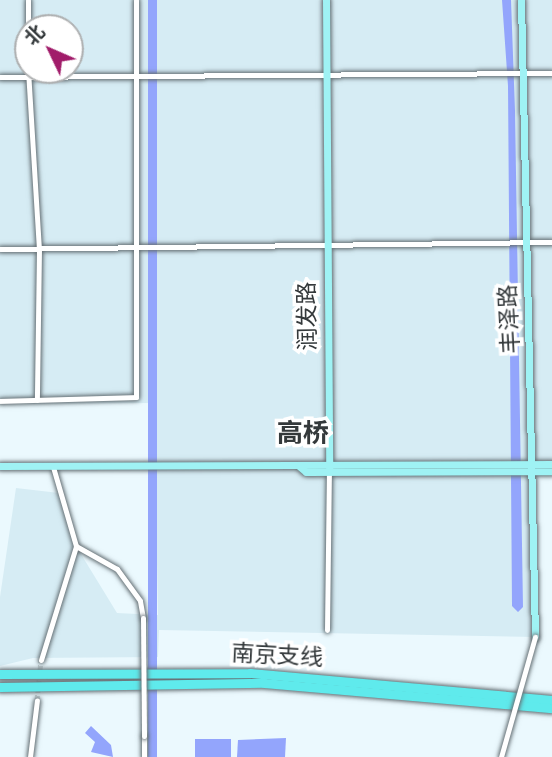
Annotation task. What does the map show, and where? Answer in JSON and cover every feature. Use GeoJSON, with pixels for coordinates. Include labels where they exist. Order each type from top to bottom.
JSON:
{"type":"FeatureCollection","features":[{"type":"Feature","properties":{"kind":"highway","name":"南京支线"},"geometry":{"type":"LineString","coordinates":[[0,674],[250,673],[552,700]]}},
{"type":"Feature","properties":{"kind":"highway","name":"南京支线"},"geometry":{"type":"LineString","coordinates":[[0,687],[264,683],[552,708]]}},
{"type":"Feature","properties":{"kind":"main road","name":"润发路"},"geometry":{"type":"LineString","coordinates":[[326,0],[329,468]]}},
{"type":"Feature","properties":{"kind":"main road","name":"丰泽路"},"geometry":{"type":"LineString","coordinates":[[521,0],[525,241],[536,468],[535,637]]}},
{"type":"Feature","properties":{"kind":"main road"},"geometry":{"type":"LineString","coordinates":[[536,468],[552,464]]}},
{"type":"Feature","properties":{"kind":"main road"},"geometry":{"type":"LineString","coordinates":[[0,466],[536,468],[552,471]]}},
{"type":"Feature","properties":{"kind":"street"},"geometry":{"type":"LineString","coordinates":[[0,401],[136,397],[136,0]]}},
{"type":"Feature","properties":{"kind":"street"},"geometry":{"type":"LineString","coordinates":[[84,75],[552,73]]}},
{"type":"Feature","properties":{"kind":"street"},"geometry":{"type":"LineString","coordinates":[[30,84],[38,249],[37,400]]}},
{"type":"Feature","properties":{"kind":"street"},"geometry":{"type":"LineString","coordinates":[[0,249],[552,242]]}},
{"type":"Feature","properties":{"kind":"street"},"geometry":{"type":"LineString","coordinates":[[41,660],[76,546],[52,467]]}},
{"type":"Feature","properties":{"kind":"street","name":"润发路"},"geometry":{"type":"LineString","coordinates":[[327,630],[329,468]]}},
{"type":"Feature","properties":{"kind":"street"},"geometry":{"type":"LineString","coordinates":[[76,546],[117,569],[140,601],[143,618],[144,757]]}},
{"type":"Feature","properties":{"kind":"street"},"geometry":{"type":"LineString","coordinates":[[501,757],[535,637]]}},
{"type":"Feature","properties":{"kind":"street"},"geometry":{"type":"LineString","coordinates":[[30,757],[37,700]]}},
{"type":"Feature","properties":{"kind":"shaded area"},"geometry":{"type":"Polygon","coordinates":[[[0,0],[552,0],[552,464],[536,465],[535,637],[159,630],[158,657],[33,658],[0,666],[0,597],[16,488],[59,493],[76,546],[117,613],[158,615],[154,403],[0,404],[0,0]]]}},
{"type":"Feature","properties":{"kind":"water"},"geometry":{"type":"Polygon","coordinates":[[[148,0],[157,0],[157,757],[148,757],[148,0]]]}},
{"type":"Feature","properties":{"kind":"water"},"geometry":{"type":"Polygon","coordinates":[[[502,0],[511,0],[515,111],[523,607],[518,612],[512,606],[508,86],[502,0]]]}},
{"type":"Feature","properties":{"kind":"water"},"geometry":{"type":"Polygon","coordinates":[[[91,726],[111,745],[113,757],[91,752],[95,742],[85,733],[91,726]]]}},
{"type":"Feature","properties":{"kind":"water"},"geometry":{"type":"Polygon","coordinates":[[[286,738],[285,757],[237,757],[238,740],[286,738]]]}},
{"type":"Feature","properties":{"kind":"water"},"geometry":{"type":"Polygon","coordinates":[[[195,739],[231,739],[231,757],[195,757],[195,739]]]}},
{"type":"Feature","properties":{"kind":"tunnel"},"geometry":{"type":"LineString","coordinates":[[37,700],[41,660]]}},
{"type":"Feature","properties":{"kind":"district","name":"高桥"},"geometry":{"type":"Point","coordinates":[303,434]}}]}
